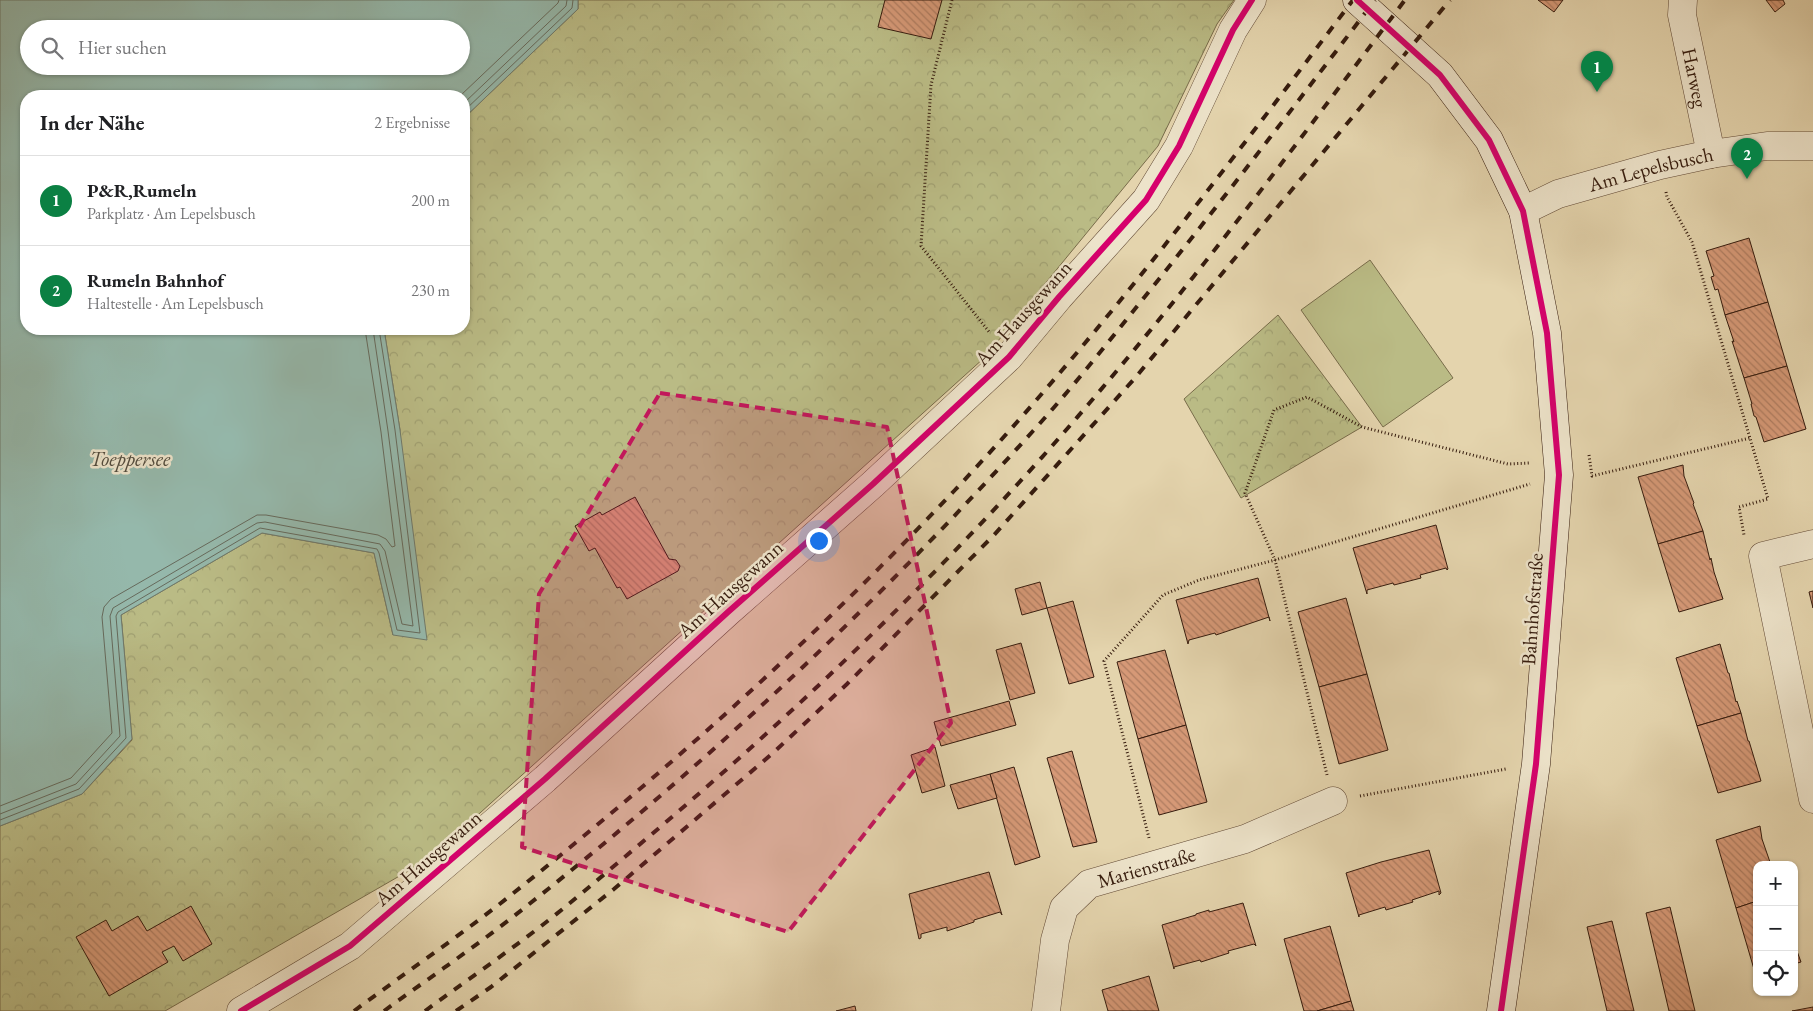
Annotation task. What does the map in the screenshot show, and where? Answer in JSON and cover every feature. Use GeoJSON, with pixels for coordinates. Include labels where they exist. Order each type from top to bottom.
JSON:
{"type":"FeatureCollection","features":[{"type":"Feature","properties":{"kind":"street","name":"Am Hausgewann"},"geometry":{"type":"LineString","coordinates":[[241,1011],[350,946],[545,779],[728,612],[873,484],[1010,357],[1059,297],[1146,200],[1179,146],[1233,30],[1252,0]]}},
{"type":"Feature","properties":{"kind":"street","name":"Bahnhofstraße"},"geometry":{"type":"LineString","coordinates":[[1357,0],[1440,75],[1489,140],[1522,210],[1547,333],[1558,466],[1536,764],[1501,1011]]}},
{"type":"Feature","properties":{"kind":"street","name":"Harweg"},"geometry":{"type":"LineString","coordinates":[[1683,0],[1682,15],[1711,154]]}},
{"type":"Feature","properties":{"kind":"street","name":"Am Lepelsbusch"},"geometry":{"type":"LineString","coordinates":[[1522,210],[1558,194],[1660,165],[1711,154],[1767,146],[1813,146]]}},
{"type":"Feature","properties":{"kind":"street"},"geometry":{"type":"LineString","coordinates":[[1813,544],[1764,556],[1813,799]]}},
{"type":"Feature","properties":{"kind":"street","name":"Marienstraße"},"geometry":{"type":"LineString","coordinates":[[1046,1011],[1054,940],[1064,908],[1089,884],[1246,839],[1333,801]]}},
{"type":"Feature","properties":{"kind":"path"},"geometry":{"type":"LineString","coordinates":[[952,0],[931,85],[921,246],[1010,357]]}},
{"type":"Feature","properties":{"kind":"path"},"geometry":{"type":"LineString","coordinates":[[1660,165],[1667,197],[1692,242],[1768,499],[1738,507],[1749,558],[1764,556]]}},
{"type":"Feature","properties":{"kind":"path"},"geometry":{"type":"LineString","coordinates":[[1536,764],[1333,801],[1275,560],[1245,493],[1274,410],[1307,397],[1362,427],[1508,464],[1533,463],[1558,466]]}},
{"type":"Feature","properties":{"kind":"path"},"geometry":{"type":"LineString","coordinates":[[1156,865],[1104,661],[1163,596],[1199,580],[1275,560],[1558,466],[1588,453],[1592,476],[1750,438]]}},
{"type":"Feature","properties":{"kind":"highlighted area"},"geometry":{"type":"Polygon","coordinates":[[[660,393],[887,427],[951,723],[788,932],[522,847],[539,594],[660,393]]]}},
{"type":"Feature","properties":{"kind":"green space"},"geometry":{"type":"Polygon","coordinates":[[[578,0],[1234,0],[1217,24],[1158,146],[984,358],[429,859],[165,1011],[0,1011],[0,826],[82,794],[132,740],[121,615],[262,533],[374,553],[393,635],[400,430],[385,335],[470,335],[470,112],[578,9],[578,0]]]}},
{"type":"Feature","properties":{"kind":"green space"},"geometry":{"type":"Polygon","coordinates":[[[1370,260],[1453,378],[1383,427],[1301,310],[1370,260]]]}},
{"type":"Feature","properties":{"kind":"green space"},"geometry":{"type":"Polygon","coordinates":[[[1278,315],[1362,427],[1241,498],[1184,399],[1278,315]]]}},
{"type":"Feature","properties":{"kind":"water","name":"Toeppersee"},"geometry":{"type":"Polygon","coordinates":[[[0,0],[578,0],[578,9],[470,112],[470,90],[20,90],[20,335],[385,335],[400,430],[427,640],[393,635],[374,553],[262,533],[121,615],[132,739],[82,794],[0,826],[0,0]]]}},
{"type":"Feature","properties":{"kind":"building"},"geometry":{"type":"Polygon","coordinates":[[[885,0],[942,0],[931,39],[878,27],[885,0]]]}},
{"type":"Feature","properties":{"kind":"building"},"geometry":{"type":"Polygon","coordinates":[[[1538,0],[1563,0],[1554,12],[1538,0]]]}},
{"type":"Feature","properties":{"kind":"building"},"geometry":{"type":"Polygon","coordinates":[[[1766,0],[1783,0],[1785,4],[1775,12],[1766,0]]]}},
{"type":"Feature","properties":{"kind":"building"},"geometry":{"type":"Polygon","coordinates":[[[1749,238],[1768,302],[1725,315],[1718,289],[1715,290],[1711,277],[1714,276],[1706,251],[1749,238]]]}},
{"type":"Feature","properties":{"kind":"building"},"geometry":{"type":"Polygon","coordinates":[[[1768,302],[1787,366],[1744,378],[1725,315],[1768,302]]]}},
{"type":"Feature","properties":{"kind":"building"},"geometry":{"type":"Polygon","coordinates":[[[1787,366],[1806,429],[1764,442],[1756,417],[1754,416],[1744,378],[1787,366]]]}},
{"type":"Feature","properties":{"kind":"building"},"geometry":{"type":"Polygon","coordinates":[[[1683,465],[1684,476],[1703,531],[1658,544],[1638,477],[1683,465]]]}},
{"type":"Feature","properties":{"kind":"building"},"geometry":{"type":"Polygon","coordinates":[[[635,497],[669,559],[676,560],[680,566],[678,571],[627,599],[620,587],[617,588],[595,548],[589,551],[575,526],[600,512],[602,515],[635,497]]]}},
{"type":"Feature","properties":{"kind":"building"},"geometry":{"type":"Polygon","coordinates":[[[1436,525],[1447,570],[1446,568],[1420,575],[1421,578],[1367,590],[1367,594],[1353,548],[1436,525]]]}},
{"type":"Feature","properties":{"kind":"building"},"geometry":{"type":"Polygon","coordinates":[[[1703,531],[1723,599],[1679,612],[1658,544],[1703,531]]]}},
{"type":"Feature","properties":{"kind":"building"},"geometry":{"type":"Polygon","coordinates":[[[1258,578],[1269,617],[1216,635],[1215,633],[1189,640],[1188,644],[1176,600],[1258,578]]]}},
{"type":"Feature","properties":{"kind":"building"},"geometry":{"type":"Polygon","coordinates":[[[1040,582],[1047,608],[1022,615],[1015,589],[1040,582]]]}},
{"type":"Feature","properties":{"kind":"building"},"geometry":{"type":"Polygon","coordinates":[[[1813,591],[1813,608],[1809,592],[1813,591]]]}},
{"type":"Feature","properties":{"kind":"building"},"geometry":{"type":"Polygon","coordinates":[[[1346,598],[1367,674],[1319,687],[1298,612],[1346,598]]]}},
{"type":"Feature","properties":{"kind":"building"},"geometry":{"type":"Polygon","coordinates":[[[1073,601],[1094,677],[1069,684],[1047,608],[1073,601]]]}},
{"type":"Feature","properties":{"kind":"building"},"geometry":{"type":"Polygon","coordinates":[[[1021,643],[1035,693],[1010,700],[996,650],[1021,643]]]}},
{"type":"Feature","properties":{"kind":"building"},"geometry":{"type":"Polygon","coordinates":[[[1720,644],[1736,702],[1741,713],[1697,726],[1676,658],[1720,644]]]}},
{"type":"Feature","properties":{"kind":"building"},"geometry":{"type":"Polygon","coordinates":[[[1165,650],[1186,725],[1138,739],[1117,662],[1165,650]]]}},
{"type":"Feature","properties":{"kind":"building"},"geometry":{"type":"Polygon","coordinates":[[[1367,674],[1388,750],[1339,764],[1319,687],[1367,674]]]}},
{"type":"Feature","properties":{"kind":"building"},"geometry":{"type":"Polygon","coordinates":[[[1009,701],[1016,725],[941,746],[934,722],[1009,701]]]}},
{"type":"Feature","properties":{"kind":"building"},"geometry":{"type":"Polygon","coordinates":[[[1741,713],[1761,781],[1718,793],[1697,726],[1741,713]]]}},
{"type":"Feature","properties":{"kind":"building"},"geometry":{"type":"Polygon","coordinates":[[[1186,725],[1207,802],[1159,815],[1138,739],[1186,725]]]}},
{"type":"Feature","properties":{"kind":"building"},"geometry":{"type":"Polygon","coordinates":[[[935,747],[945,786],[922,793],[911,755],[935,747]]]}},
{"type":"Feature","properties":{"kind":"building"},"geometry":{"type":"Polygon","coordinates":[[[1072,751],[1097,842],[1073,847],[1047,758],[1072,751]]]}},
{"type":"Feature","properties":{"kind":"building"},"geometry":{"type":"Polygon","coordinates":[[[1014,767],[1040,857],[1015,865],[990,774],[1014,767]]]}},
{"type":"Feature","properties":{"kind":"building"},"geometry":{"type":"Polygon","coordinates":[[[990,774],[997,798],[958,809],[950,785],[990,774]]]}},
{"type":"Feature","properties":{"kind":"building"},"geometry":{"type":"Polygon","coordinates":[[[1760,826],[1762,839],[1770,861],[1753,861],[1753,902],[1736,908],[1716,840],[1760,826]]]}},
{"type":"Feature","properties":{"kind":"building"},"geometry":{"type":"Polygon","coordinates":[[[1429,850],[1441,893],[1439,895],[1439,891],[1412,900],[1413,902],[1386,910],[1385,907],[1359,915],[1359,917],[1346,873],[1429,850]]]}},
{"type":"Feature","properties":{"kind":"building"},"geometry":{"type":"Polygon","coordinates":[[[989,872],[1002,915],[1000,912],[947,931],[947,927],[921,934],[919,939],[909,894],[989,872]]]}},
{"type":"Feature","properties":{"kind":"building"},"geometry":{"type":"Polygon","coordinates":[[[1753,902],[1753,966],[1736,908],[1753,902]]]}},
{"type":"Feature","properties":{"kind":"building"},"geometry":{"type":"Polygon","coordinates":[[[1243,903],[1256,946],[1254,944],[1228,951],[1229,953],[1201,962],[1200,960],[1174,967],[1174,969],[1162,925],[1209,910],[1209,912],[1243,903]]]}},
{"type":"Feature","properties":{"kind":"building"},"geometry":{"type":"Polygon","coordinates":[[[191,906],[212,944],[183,961],[174,946],[162,952],[168,962],[109,996],[76,937],[106,920],[112,931],[138,916],[147,931],[191,906]]]}},
{"type":"Feature","properties":{"kind":"building"},"geometry":{"type":"Polygon","coordinates":[[[1670,907],[1695,1011],[1669,1011],[1646,913],[1670,907]]]}},
{"type":"Feature","properties":{"kind":"building"},"geometry":{"type":"Polygon","coordinates":[[[1612,921],[1634,1011],[1607,1011],[1587,927],[1612,921]]]}},
{"type":"Feature","properties":{"kind":"building"},"geometry":{"type":"Polygon","coordinates":[[[1330,926],[1351,1001],[1317,1011],[1304,1011],[1284,939],[1330,926]]]}},
{"type":"Feature","properties":{"kind":"building"},"geometry":{"type":"Polygon","coordinates":[[[1149,976],[1159,1011],[1108,1011],[1102,990],[1149,976]]]}},
{"type":"Feature","properties":{"kind":"building"},"geometry":{"type":"Polygon","coordinates":[[[1351,1001],[1354,1011],[1317,1011],[1351,1001]]]}},
{"type":"Feature","properties":{"kind":"building"},"geometry":{"type":"Polygon","coordinates":[[[855,1006],[856,1011],[836,1011],[855,1006]]]}},
{"type":"Feature","properties":{"kind":"building"},"geometry":{"type":"Polygon","coordinates":[[[1813,1007],[1813,1011],[1792,1011],[1813,1007]]]}},
{"type":"Feature","properties":{"kind":"railway"},"geometry":{"type":"LineString","coordinates":[[354,1011],[501,903],[635,793],[799,646],[904,543],[1008,432],[1111,312],[1209,189],[1353,0]]}},
{"type":"Feature","properties":{"kind":"railway"},"geometry":{"type":"LineString","coordinates":[[384,1011],[511,919],[661,795],[790,679],[914,558],[1033,431],[1091,363],[1234,184],[1375,0]]}},
{"type":"Feature","properties":{"kind":"railway"},"geometry":{"type":"LineString","coordinates":[[425,1011],[552,918],[688,803],[850,656],[953,553],[1052,446],[1144,338],[1233,226],[1405,0]]}},
{"type":"Feature","properties":{"kind":"railway"},"geometry":{"type":"LineString","coordinates":[[456,1011],[491,987],[614,889],[773,753],[847,684],[994,535],[1135,378],[1450,0]]}},
{"type":"Feature","properties":{"kind":"cycle path"},"geometry":{"type":"LineString","coordinates":[[241,1011],[350,946],[545,779],[728,612],[873,484],[1009,357],[1059,297],[1146,200],[1179,146],[1233,30],[1252,0]]}},
{"type":"Feature","properties":{"kind":"cycle path"},"geometry":{"type":"LineString","coordinates":[[1357,0],[1440,75],[1489,140],[1523,211],[1547,333],[1559,475],[1536,764],[1501,1011]]}},
{"type":"Feature","properties":{"kind":"place","name":"P&R,Rumeln"},"geometry":{"type":"Point","coordinates":[1597,92]}},
{"type":"Feature","properties":{"kind":"place","name":"Rumeln Bahnhof"},"geometry":{"type":"Point","coordinates":[1747,179]}}]}
